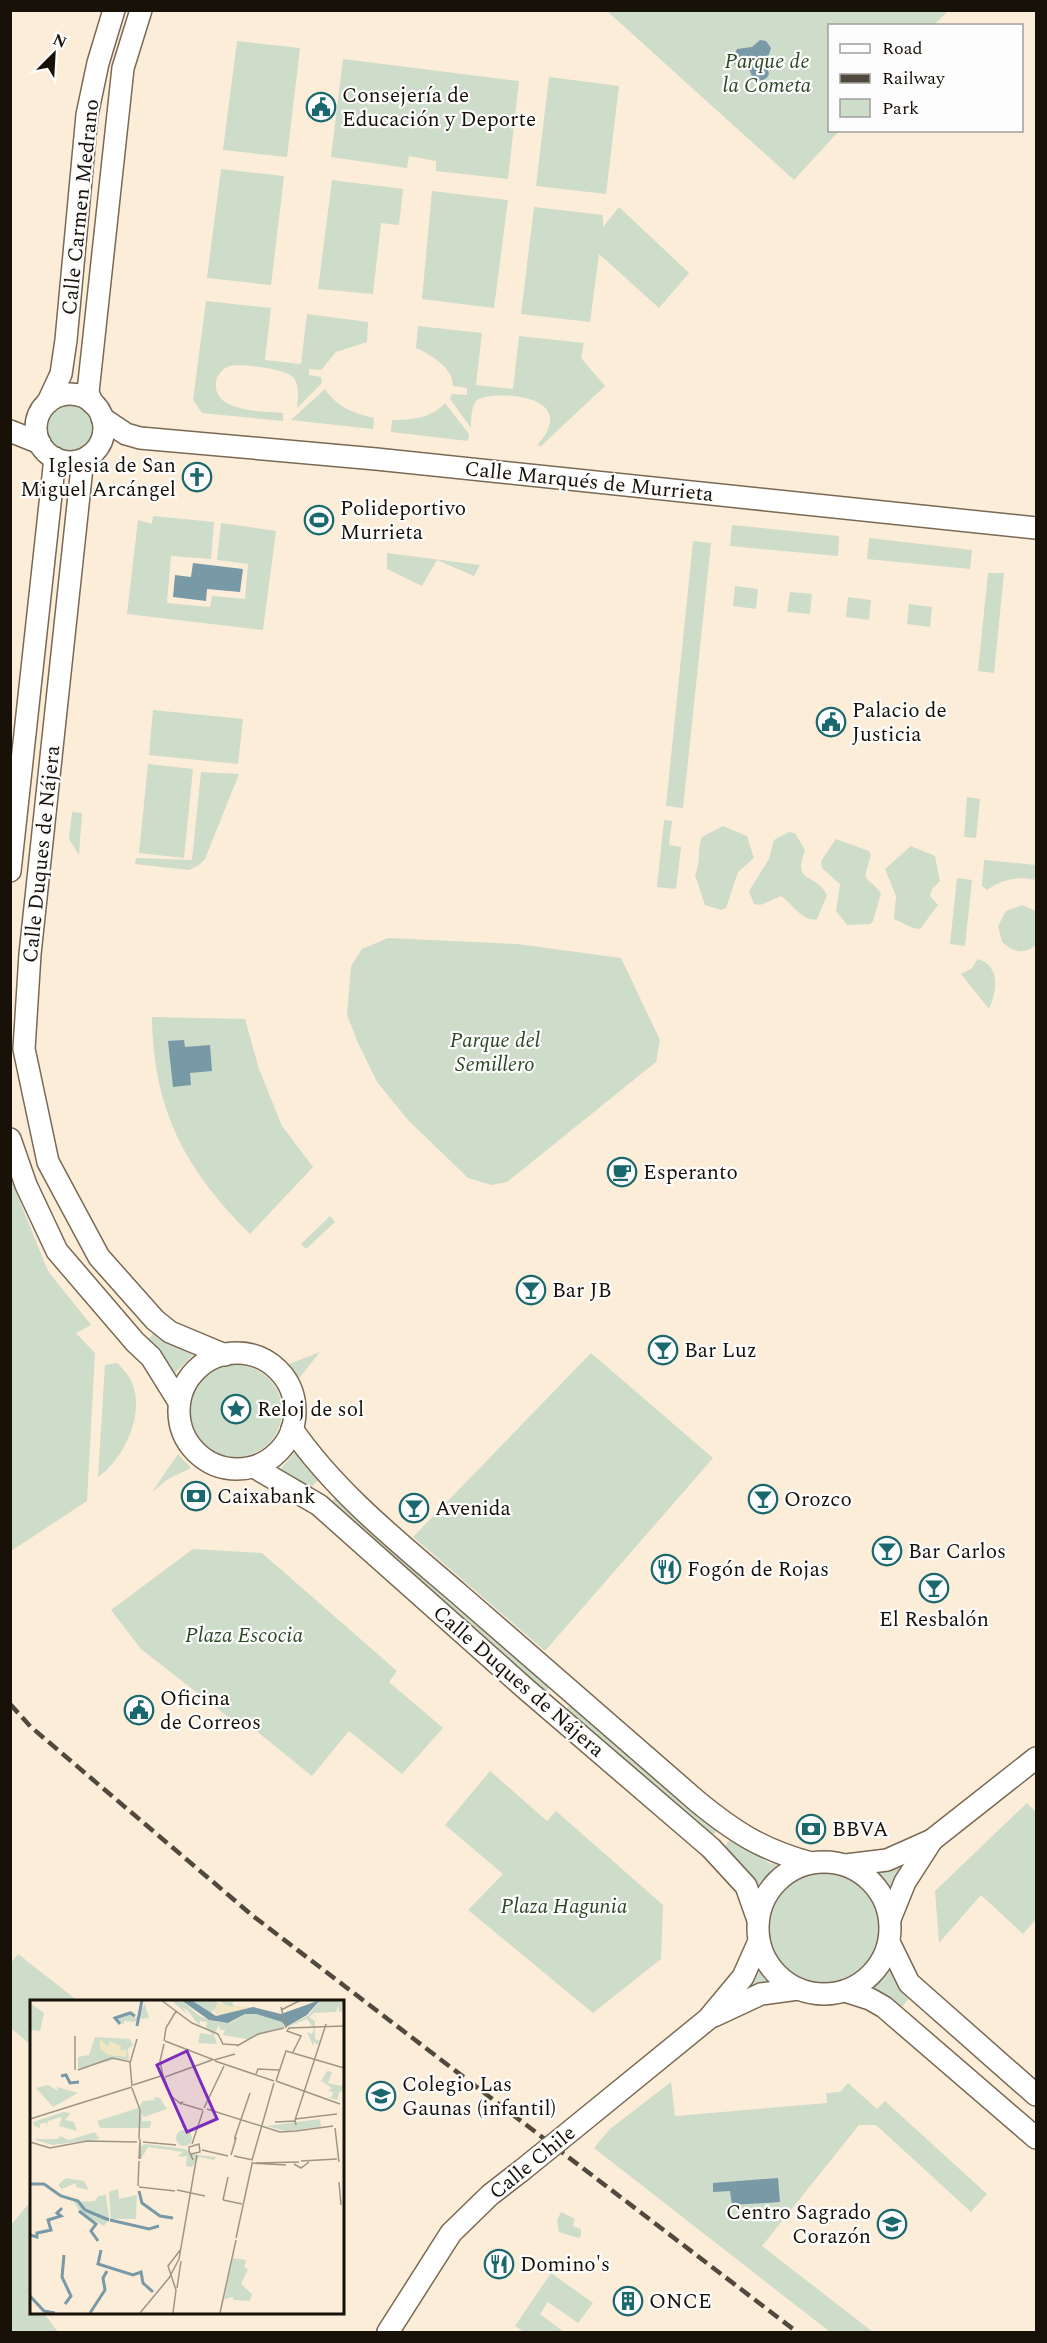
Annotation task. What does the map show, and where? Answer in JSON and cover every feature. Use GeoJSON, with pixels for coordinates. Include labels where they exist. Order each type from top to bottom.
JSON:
{"type":"FeatureCollection","features":[{"type":"Feature","properties":{"kind":"main road","name":"Calle Carmen Medrano"},"geometry":{"type":"LineString","coordinates":[[43,409],[61,374],[87,115],[98,63],[114,10]]}},
{"type":"Feature","properties":{"kind":"main road","name":"Calle Carmen Medrano"},"geometry":{"type":"LineString","coordinates":[[97,411],[88,392],[116,123],[123,68],[141,10]]}},
{"type":"Feature","properties":{"kind":"main road"},"geometry":{"type":"LineString","coordinates":[[10,421],[43,409],[70,394],[97,411],[104,430],[93,453],[76,462],[55,459],[40,443],[10,431]]}},
{"type":"Feature","properties":{"kind":"main road"},"geometry":{"type":"LineString","coordinates":[[40,443],[36,429],[43,409]]}},
{"type":"Feature","properties":{"kind":"main road","name":"Calle Marqués de Murrieta"},"geometry":{"type":"LineString","coordinates":[[97,411],[126,434],[140,438],[376,459],[1036,528]]}},
{"type":"Feature","properties":{"kind":"main road","name":"Calle Marqués de Murrieta"},"geometry":{"type":"LineString","coordinates":[[93,453],[140,438]]}},
{"type":"Feature","properties":{"kind":"main road","name":"Calle Duques de Nájera"},"geometry":{"type":"LineString","coordinates":[[93,453],[82,467],[30,954],[24,1049],[48,1162],[99,1257],[155,1320],[170,1332],[225,1355]]}},
{"type":"Feature","properties":{"kind":"main road","name":"Calle Duques de Nájera"},"geometry":{"type":"LineString","coordinates":[[10,871],[55,459]]}},
{"type":"Feature","properties":{"kind":"main road"},"geometry":{"type":"LineString","coordinates":[[10,1139],[26,1185],[57,1251],[135,1342],[151,1357],[179,1402]]}},
{"type":"Feature","properties":{"kind":"main road"},"geometry":{"type":"LineString","coordinates":[[225,1355],[254,1356],[270,1364],[283,1377],[292,1393],[295,1411],[292,1429],[278,1453],[254,1467],[236,1469],[218,1466],[196,1452],[182,1430],[179,1402],[183,1389],[200,1366],[225,1355]]}},
{"type":"Feature","properties":{"kind":"main road","name":"Calle Duques de Nájera"},"geometry":{"type":"LineString","coordinates":[[292,1429],[309,1453],[339,1486],[395,1538],[698,1802],[746,1839],[777,1854],[811,1863]]}},
{"type":"Feature","properties":{"kind":"main road","name":"Calle Duques de Nájera"},"geometry":{"type":"LineString","coordinates":[[254,1467],[319,1505],[527,1690],[711,1848],[746,1886],[758,1920]]}},
{"type":"Feature","properties":{"kind":"main road"},"geometry":{"type":"LineString","coordinates":[[846,1865],[863,1874],[885,1902],[890,1919],[889,1942],[877,1968],[862,1982],[845,1990],[820,1994],[798,1989],[774,1971],[766,1961],[759,1941],[758,1920],[762,1902],[776,1881],[790,1871],[811,1863],[829,1862],[846,1865],[887,1860],[932,1840],[1036,1758]]}},
{"type":"Feature","properties":{"kind":"main road"},"geometry":{"type":"LineString","coordinates":[[890,1919],[905,1882],[932,1840]]}},
{"type":"Feature","properties":{"kind":"main road","name":"Calle Chile"},"geometry":{"type":"LineString","coordinates":[[388,2332],[451,2233],[490,2194],[708,2019],[743,1977],[759,1941]]}},
{"type":"Feature","properties":{"kind":"main road"},"geometry":{"type":"LineString","coordinates":[[889,1942],[909,1983],[1036,2095]]}},
{"type":"Feature","properties":{"kind":"main road","name":"Calle Chile"},"geometry":{"type":"LineString","coordinates":[[708,2019],[761,1994],[798,1989]]}},
{"type":"Feature","properties":{"kind":"main road"},"geometry":{"type":"LineString","coordinates":[[845,1990],[884,2007],[1036,2138]]}},
{"type":"Feature","properties":{"kind":"green space","name":"Parque de la Cometa"},"geometry":{"type":"Polygon","coordinates":[[[607,11],[948,11],[935,24],[828,24],[828,132],[838,132],[794,180],[607,11]]]}},
{"type":"Feature","properties":{"kind":"green space"},"geometry":{"type":"Polygon","coordinates":[[[237,41],[300,48],[287,157],[223,150],[237,41]]]}},
{"type":"Feature","properties":{"kind":"green space"},"geometry":{"type":"Polygon","coordinates":[[[343,59],[519,81],[508,179],[436,171],[436,161],[409,156],[407,168],[331,157],[343,59]]]}},
{"type":"Feature","properties":{"kind":"green space"},"geometry":{"type":"Polygon","coordinates":[[[549,77],[619,86],[606,194],[536,186],[549,77]]]}},
{"type":"Feature","properties":{"kind":"green space"},"geometry":{"type":"Polygon","coordinates":[[[221,169],[284,176],[271,285],[207,278],[221,169]]]}},
{"type":"Feature","properties":{"kind":"green space"},"geometry":{"type":"Polygon","coordinates":[[[332,180],[403,189],[399,225],[381,223],[373,294],[318,289],[332,180]]]}},
{"type":"Feature","properties":{"kind":"green space"},"geometry":{"type":"Polygon","coordinates":[[[432,191],[508,200],[494,308],[422,299],[432,191]]]}},
{"type":"Feature","properties":{"kind":"green space"},"geometry":{"type":"Polygon","coordinates":[[[534,207],[603,215],[603,227],[619,207],[689,273],[659,308],[599,254],[590,322],[521,314],[534,207]]]}},
{"type":"Feature","properties":{"kind":"green space"},"geometry":{"type":"Polygon","coordinates":[[[206,301],[271,308],[265,360],[301,364],[307,314],[368,322],[367,342],[336,352],[321,370],[309,369],[309,375],[321,377],[322,383],[297,408],[297,384],[289,374],[263,367],[236,365],[227,367],[219,374],[216,382],[217,392],[222,400],[240,408],[283,413],[283,421],[202,413],[193,400],[206,301]]]}},
{"type":"Feature","properties":{"kind":"green space"},"geometry":{"type":"Polygon","coordinates":[[[418,326],[482,333],[476,385],[513,389],[519,336],[584,343],[581,358],[605,386],[540,447],[538,444],[549,427],[549,414],[542,405],[529,399],[498,395],[477,400],[472,409],[471,428],[450,399],[452,394],[467,395],[467,388],[453,386],[445,367],[416,348],[418,326]]]}},
{"type":"Feature","properties":{"kind":"green space"},"geometry":{"type":"Polygon","coordinates":[[[325,389],[346,408],[374,418],[373,429],[291,420],[325,389]]]}},
{"type":"Feature","properties":{"kind":"green space"},"geometry":{"type":"Polygon","coordinates":[[[69,402],[79,404],[88,410],[94,419],[96,429],[94,439],[88,448],[79,454],[69,456],[59,454],[50,448],[44,439],[42,429],[44,419],[50,410],[59,404],[69,402]]]}},
{"type":"Feature","properties":{"kind":"green space"},"geometry":{"type":"Polygon","coordinates":[[[445,403],[469,434],[468,441],[391,432],[392,420],[428,415],[445,403]]]}},
{"type":"Feature","properties":{"kind":"green space"},"geometry":{"type":"Polygon","coordinates":[[[153,516],[214,522],[211,559],[171,556],[167,603],[210,607],[212,596],[245,599],[248,564],[217,560],[221,523],[276,531],[263,630],[127,614],[138,520],[152,524],[153,516]]]}},
{"type":"Feature","properties":{"kind":"green space"},"geometry":{"type":"Polygon","coordinates":[[[732,525],[839,536],[838,556],[730,546],[732,525]]]}},
{"type":"Feature","properties":{"kind":"green space"},"geometry":{"type":"Polygon","coordinates":[[[869,538],[972,550],[970,569],[867,559],[869,538]]]}},
{"type":"Feature","properties":{"kind":"green space"},"geometry":{"type":"Polygon","coordinates":[[[693,541],[711,543],[683,808],[666,806],[693,541]]]}},
{"type":"Feature","properties":{"kind":"green space"},"geometry":{"type":"Polygon","coordinates":[[[387,553],[480,565],[474,576],[437,560],[422,586],[387,569],[387,553]]]}},
{"type":"Feature","properties":{"kind":"green space"},"geometry":{"type":"Polygon","coordinates":[[[988,573],[1004,573],[994,673],[978,671],[988,573]]]}},
{"type":"Feature","properties":{"kind":"green space"},"geometry":{"type":"Polygon","coordinates":[[[735,586],[758,589],[756,609],[733,606],[735,586]]]}},
{"type":"Feature","properties":{"kind":"green space"},"geometry":{"type":"Polygon","coordinates":[[[790,592],[812,594],[810,614],[787,612],[790,592]]]}},
{"type":"Feature","properties":{"kind":"green space"},"geometry":{"type":"Polygon","coordinates":[[[848,597],[871,600],[869,620],[846,617],[848,597]]]}},
{"type":"Feature","properties":{"kind":"green space"},"geometry":{"type":"Polygon","coordinates":[[[909,604],[932,607],[930,627],[907,624],[909,604]]]}},
{"type":"Feature","properties":{"kind":"green space"},"geometry":{"type":"Polygon","coordinates":[[[153,710],[243,719],[238,764],[149,755],[153,710]]]}},
{"type":"Feature","properties":{"kind":"green space"},"geometry":{"type":"Polygon","coordinates":[[[148,764],[193,769],[184,858],[139,853],[148,764]]]}},
{"type":"Feature","properties":{"kind":"green space"},"geometry":{"type":"Polygon","coordinates":[[[201,772],[239,774],[205,859],[189,870],[135,864],[136,858],[192,860],[201,772]]]}},
{"type":"Feature","properties":{"kind":"green space"},"geometry":{"type":"Polygon","coordinates":[[[967,797],[980,799],[976,838],[964,837],[967,797]]]}},
{"type":"Feature","properties":{"kind":"green space"},"geometry":{"type":"Polygon","coordinates":[[[72,812],[82,813],[79,855],[69,839],[72,812]]]}},
{"type":"Feature","properties":{"kind":"green space"},"geometry":{"type":"Polygon","coordinates":[[[664,820],[672,821],[669,845],[681,847],[676,889],[657,887],[664,820]]]}},
{"type":"Feature","properties":{"kind":"green space"},"geometry":{"type":"Polygon","coordinates":[[[723,826],[747,836],[754,858],[738,872],[726,908],[721,910],[705,905],[695,875],[702,837],[723,826]]]}},
{"type":"Feature","properties":{"kind":"green space"},"geometry":{"type":"Polygon","coordinates":[[[789,832],[795,833],[805,850],[801,869],[803,874],[817,883],[827,895],[817,919],[802,915],[781,896],[760,905],[754,904],[749,891],[769,859],[774,840],[789,832]]]}},
{"type":"Feature","properties":{"kind":"green space"},"geometry":{"type":"Polygon","coordinates":[[[836,839],[869,851],[871,855],[866,878],[881,893],[873,921],[870,924],[847,925],[836,911],[840,884],[822,868],[821,861],[836,839]]]}},
{"type":"Feature","properties":{"kind":"green space"},"geometry":{"type":"Polygon","coordinates":[[[911,846],[935,856],[940,881],[932,889],[930,896],[938,905],[920,929],[894,919],[896,896],[885,869],[911,846]]]}},
{"type":"Feature","properties":{"kind":"green space"},"geometry":{"type":"Polygon","coordinates":[[[984,860],[1036,865],[1036,880],[1010,879],[987,890],[982,886],[984,860]]]}},
{"type":"Feature","properties":{"kind":"green space"},"geometry":{"type":"Polygon","coordinates":[[[957,878],[972,880],[965,946],[950,944],[957,878]]]}},
{"type":"Feature","properties":{"kind":"green space"},"geometry":{"type":"Polygon","coordinates":[[[1022,905],[1036,911],[1036,945],[1019,951],[1002,942],[998,926],[1006,911],[1022,905]]]}},
{"type":"Feature","properties":{"kind":"green space","name":"Parque del Semillero"},"geometry":{"type":"Polygon","coordinates":[[[388,938],[517,944],[621,958],[660,1040],[656,1062],[507,1182],[491,1185],[468,1178],[408,1120],[377,1082],[347,1015],[351,966],[362,949],[388,938]]]}},
{"type":"Feature","properties":{"kind":"green space"},"geometry":{"type":"Polygon","coordinates":[[[978,959],[991,967],[994,973],[995,988],[989,1009],[961,974],[971,969],[978,959]]]}},
{"type":"Feature","properties":{"kind":"green space"},"geometry":{"type":"Polygon","coordinates":[[[152,1017],[245,1019],[259,1069],[282,1126],[313,1167],[250,1234],[207,1186],[177,1136],[166,1109],[159,1081],[152,1017]]]}},
{"type":"Feature","properties":{"kind":"green space"},"geometry":{"type":"Polygon","coordinates":[[[10,1177],[48,1271],[91,1325],[76,1333],[95,1353],[87,1501],[11,1551],[10,1177]]]}},
{"type":"Feature","properties":{"kind":"green space"},"geometry":{"type":"Polygon","coordinates":[[[330,1216],[335,1222],[306,1249],[301,1244],[330,1216]]]}},
{"type":"Feature","properties":{"kind":"green space"},"geometry":{"type":"Polygon","coordinates":[[[155,1331],[171,1344],[193,1355],[175,1373],[148,1340],[155,1331]]]}},
{"type":"Feature","properties":{"kind":"green space"},"geometry":{"type":"Polygon","coordinates":[[[320,1352],[299,1378],[289,1364],[320,1352]]]}},
{"type":"Feature","properties":{"kind":"green space"},"geometry":{"type":"Polygon","coordinates":[[[591,1353],[713,1458],[545,1651],[413,1537],[591,1353]]]}},
{"type":"Feature","properties":{"kind":"green space"},"geometry":{"type":"Polygon","coordinates":[[[117,1363],[129,1377],[134,1390],[135,1418],[131,1432],[117,1458],[98,1477],[105,1365],[117,1363]]]}},
{"type":"Feature","properties":{"kind":"green space"},"geometry":{"type":"Polygon","coordinates":[[[236,1365],[254,1369],[268,1379],[278,1393],[282,1411],[278,1429],[268,1443],[254,1453],[236,1457],[218,1453],[204,1443],[194,1429],[190,1411],[194,1393],[204,1379],[218,1369],[236,1365]]]}},
{"type":"Feature","properties":{"kind":"green space"},"geometry":{"type":"Polygon","coordinates":[[[297,1450],[320,1479],[309,1489],[278,1472],[297,1450]]]}},
{"type":"Feature","properties":{"kind":"green space"},"geometry":{"type":"Polygon","coordinates":[[[178,1454],[191,1468],[168,1479],[152,1492],[178,1454]]]}},
{"type":"Feature","properties":{"kind":"green space"},"geometry":{"type":"Polygon","coordinates":[[[340,1494],[553,1684],[545,1692],[330,1503],[340,1494]]]}},
{"type":"Feature","properties":{"kind":"green space","name":"Plaza Escocia"},"geometry":{"type":"Polygon","coordinates":[[[193,1549],[262,1553],[397,1671],[389,1682],[443,1728],[402,1774],[349,1731],[312,1776],[245,1722],[241,1727],[141,1649],[111,1610],[193,1549]]]}},
{"type":"Feature","properties":{"kind":"green space"},"geometry":{"type":"Polygon","coordinates":[[[573,1702],[720,1827],[711,1837],[565,1711],[573,1702]]]}},
{"type":"Feature","properties":{"kind":"green space","name":"Plaza Hagunia"},"geometry":{"type":"Polygon","coordinates":[[[490,1771],[547,1821],[556,1811],[663,1905],[661,1959],[593,2013],[468,1910],[503,1874],[445,1825],[490,1771]]]}},
{"type":"Feature","properties":{"kind":"green space"},"geometry":{"type":"Polygon","coordinates":[[[1027,1803],[1036,1812],[1036,1919],[1023,1934],[981,1895],[939,1943],[935,1891],[1027,1803]]]}},
{"type":"Feature","properties":{"kind":"green space"},"geometry":{"type":"Polygon","coordinates":[[[731,1838],[769,1863],[789,1866],[771,1875],[757,1896],[750,1876],[724,1847],[731,1838]]]}},
{"type":"Feature","properties":{"kind":"green space"},"geometry":{"type":"Polygon","coordinates":[[[915,1856],[891,1893],[878,1875],[869,1869],[915,1856]]]}},
{"type":"Feature","properties":{"kind":"green space"},"geometry":{"type":"Polygon","coordinates":[[[825,1873],[846,1877],[865,1889],[877,1908],[881,1929],[877,1950],[865,1969],[846,1981],[825,1985],[804,1981],[785,1969],[773,1950],[769,1929],[773,1908],[785,1889],[804,1877],[825,1873]]]}},
{"type":"Feature","properties":{"kind":"green space"},"geometry":{"type":"Polygon","coordinates":[[[18,1954],[77,2000],[30,2000],[30,2044],[11,2028],[11,1963],[18,1954]]]}},
{"type":"Feature","properties":{"kind":"green space"},"geometry":{"type":"Polygon","coordinates":[[[760,1961],[779,1985],[742,1996],[753,1980],[760,1961]]]}},
{"type":"Feature","properties":{"kind":"green space"},"geometry":{"type":"Polygon","coordinates":[[[891,1961],[912,1995],[899,2010],[861,1989],[882,1976],[891,1961]]]}},
{"type":"Feature","properties":{"kind":"green space"},"geometry":{"type":"Polygon","coordinates":[[[671,2082],[675,2116],[827,2103],[826,2093],[840,2092],[848,2083],[877,2109],[885,2101],[987,2194],[971,2212],[876,2125],[859,2125],[762,2246],[873,2332],[830,2332],[594,2148],[610,2129],[671,2082]]]}},
{"type":"Feature","properties":{"kind":"green space"},"geometry":{"type":"Polygon","coordinates":[[[30,2202],[30,2313],[44,2313],[58,2332],[11,2332],[11,2225],[30,2202]]]}},
{"type":"Feature","properties":{"kind":"green space"},"geometry":{"type":"Polygon","coordinates":[[[561,2212],[575,2219],[573,2226],[581,2229],[581,2236],[578,2238],[559,2232],[557,2220],[561,2212]]]}},
{"type":"Feature","properties":{"kind":"green space"},"geometry":{"type":"Polygon","coordinates":[[[551,2273],[593,2303],[578,2323],[548,2302],[540,2314],[564,2332],[524,2332],[515,2326],[551,2273]]]}},
{"type":"Feature","properties":{"kind":"water"},"geometry":{"type":"Polygon","coordinates":[[[760,40],[766,41],[771,48],[766,64],[769,74],[760,81],[753,79],[750,71],[735,65],[732,59],[737,49],[752,47],[760,40]]]}},
{"type":"Feature","properties":{"kind":"water"},"geometry":{"type":"Polygon","coordinates":[[[193,563],[243,569],[240,592],[207,589],[206,601],[173,597],[175,575],[191,577],[193,563]]]}},
{"type":"Feature","properties":{"kind":"water"},"geometry":{"type":"Polygon","coordinates":[[[184,1040],[185,1047],[210,1045],[212,1071],[190,1073],[191,1085],[173,1087],[168,1041],[184,1040]]]}},
{"type":"Feature","properties":{"kind":"water"},"geometry":{"type":"Polygon","coordinates":[[[778,2178],[780,2202],[732,2205],[730,2191],[713,2192],[713,2183],[778,2178]]]}},
{"type":"Feature","properties":{"kind":"railway"},"geometry":{"type":"LineString","coordinates":[[10,1704],[31,1727],[253,1916],[797,2332]]}},
{"type":"Feature","properties":{"kind":"place","name":"Consejería de Educación y Deporte"},"geometry":{"type":"Point","coordinates":[321,107]}},
{"type":"Feature","properties":{"kind":"place","name":"Iglesia de San Miguel Arcángel"},"geometry":{"type":"Point","coordinates":[197,477]}},
{"type":"Feature","properties":{"kind":"place","name":"Polideportivo Murrieta"},"geometry":{"type":"Point","coordinates":[319,520]}},
{"type":"Feature","properties":{"kind":"place","name":"Palacio de Justicia"},"geometry":{"type":"Point","coordinates":[831,722]}},
{"type":"Feature","properties":{"kind":"place","name":"Esperanto"},"geometry":{"type":"Point","coordinates":[622,1172]}},
{"type":"Feature","properties":{"kind":"place","name":"Bar JB"},"geometry":{"type":"Point","coordinates":[531,1290]}},
{"type":"Feature","properties":{"kind":"place","name":"Bar Luz"},"geometry":{"type":"Point","coordinates":[663,1350]}},
{"type":"Feature","properties":{"kind":"place","name":"Reloj de sol"},"geometry":{"type":"Point","coordinates":[236,1409]}},
{"type":"Feature","properties":{"kind":"place","name":"Caixabank"},"geometry":{"type":"Point","coordinates":[196,1496]}},
{"type":"Feature","properties":{"kind":"place","name":"Orozco"},"geometry":{"type":"Point","coordinates":[763,1499]}},
{"type":"Feature","properties":{"kind":"place","name":"Avenida"},"geometry":{"type":"Point","coordinates":[414,1508]}},
{"type":"Feature","properties":{"kind":"place","name":"Bar Carlos"},"geometry":{"type":"Point","coordinates":[887,1551]}},
{"type":"Feature","properties":{"kind":"place","name":"Fogón de Rojas"},"geometry":{"type":"Point","coordinates":[666,1569]}},
{"type":"Feature","properties":{"kind":"place","name":"El Resbalón"},"geometry":{"type":"Point","coordinates":[934,1588]}},
{"type":"Feature","properties":{"kind":"place","name":"Oficina de Correos"},"geometry":{"type":"Point","coordinates":[139,1710]}},
{"type":"Feature","properties":{"kind":"place","name":"BBVA"},"geometry":{"type":"Point","coordinates":[811,1829]}},
{"type":"Feature","properties":{"kind":"place","name":"Colegio Las Gaunas (infantil)"},"geometry":{"type":"Point","coordinates":[381,2096]}},
{"type":"Feature","properties":{"kind":"place","name":"Centro Sagrado Corazón"},"geometry":{"type":"Point","coordinates":[892,2224]}},
{"type":"Feature","properties":{"kind":"place","name":"Domino's"},"geometry":{"type":"Point","coordinates":[499,2264]}},
{"type":"Feature","properties":{"kind":"place","name":"ONCE"},"geometry":{"type":"Point","coordinates":[628,2301]}}]}
